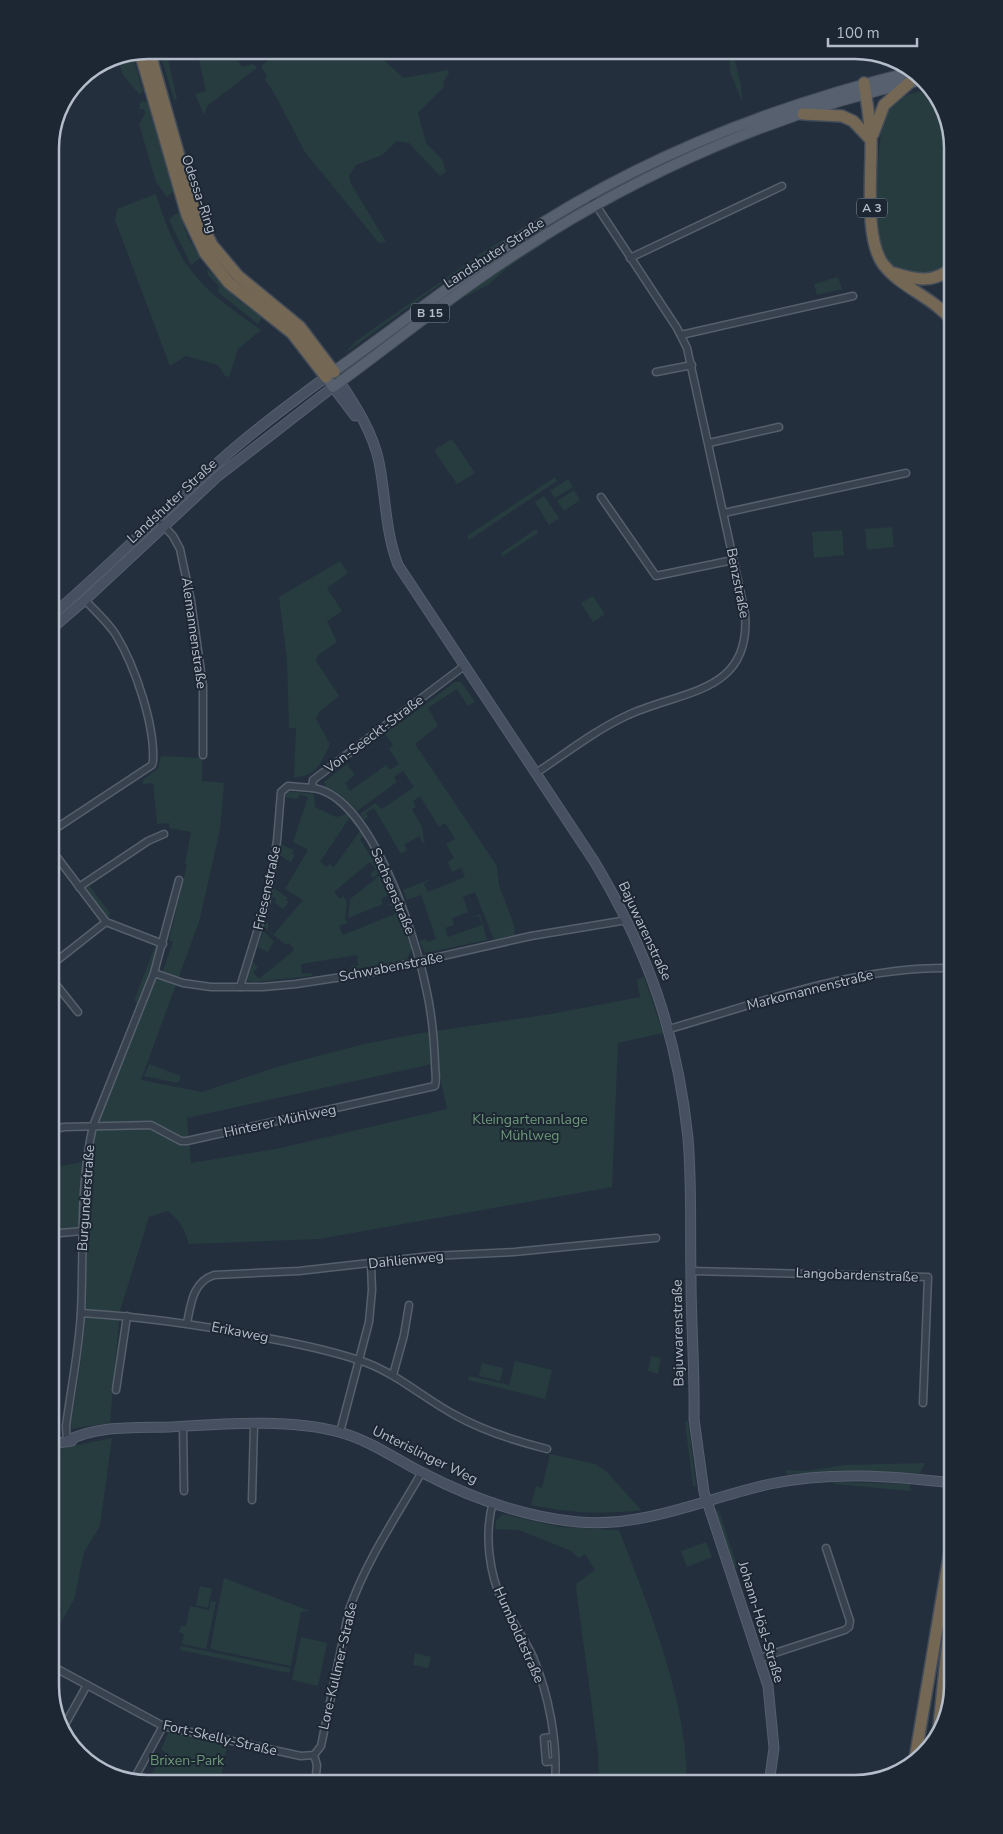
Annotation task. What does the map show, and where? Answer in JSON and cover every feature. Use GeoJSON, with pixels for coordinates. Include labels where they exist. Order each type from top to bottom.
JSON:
{"type":"FeatureCollection","features":[{"type":"Feature","properties":{"kind":"highway","name":"Odessa-Ring"},"geometry":{"type":"LineString","coordinates":[[142,59],[187,215],[205,253],[229,283],[292,333],[333,379]]}},
{"type":"Feature","properties":{"kind":"highway","name":"Odessa-Ring"},"geometry":{"type":"LineString","coordinates":[[151,59],[194,209],[212,245],[238,276],[300,327],[333,379]]}},
{"type":"Feature","properties":{"kind":"highway","name":"A 3"},"geometry":{"type":"LineString","coordinates":[[871,140],[884,105],[909,83]]}},
{"type":"Feature","properties":{"kind":"highway","name":"A 3"},"geometry":{"type":"LineString","coordinates":[[865,89],[871,140],[872,232],[877,253],[889,271],[901,283],[934,303],[944,313]]}},
{"type":"Feature","properties":{"kind":"highway"},"geometry":{"type":"LineString","coordinates":[[803,114],[842,116],[852,121],[871,140]]}},
{"type":"Feature","properties":{"kind":"highway"},"geometry":{"type":"LineString","coordinates":[[889,271],[905,277],[926,280],[937,277],[944,272]]}},
{"type":"Feature","properties":{"kind":"highway"},"geometry":{"type":"LineString","coordinates":[[916,1751],[944,1586]]}},
{"type":"Feature","properties":{"kind":"highway"},"geometry":{"type":"LineString","coordinates":[[940,1714],[944,1678]]}},
{"type":"Feature","properties":{"kind":"main road","name":"Landshuter Straße"},"geometry":{"type":"LineString","coordinates":[[333,379],[515,254],[596,206],[679,164],[906,74]]}},
{"type":"Feature","properties":{"kind":"main road","name":"Landshuter Straße"},"geometry":{"type":"LineString","coordinates":[[333,379],[430,300],[517,240],[590,196],[675,152],[749,122],[865,89],[915,82]]}},
{"type":"Feature","properties":{"kind":"street"},"geometry":{"type":"LineString","coordinates":[[630,258],[782,186]]}},
{"type":"Feature","properties":{"kind":"street","name":"Benzstraße"},"geometry":{"type":"LineString","coordinates":[[536,773],[615,721],[629,714],[708,688],[724,677],[737,659],[746,632],[745,612],[709,443],[692,365],[682,335],[590,196]]}},
{"type":"Feature","properties":{"kind":"street"},"geometry":{"type":"LineString","coordinates":[[682,335],[853,296]]}},
{"type":"Feature","properties":{"kind":"street"},"geometry":{"type":"LineString","coordinates":[[656,372],[692,365]]}},
{"type":"Feature","properties":{"kind":"street","name":"Bajuwarenstraße"},"geometry":{"type":"LineString","coordinates":[[333,379],[369,434],[379,462],[388,531],[398,565],[594,860],[627,920],[648,964],[669,1029],[680,1075],[688,1139],[694,1419],[702,1481],[708,1502]]}},
{"type":"Feature","properties":{"kind":"street","name":"Landshuter Straße"},"geometry":{"type":"LineString","coordinates":[[59,609],[248,436],[333,379]]}},
{"type":"Feature","properties":{"kind":"street","name":"Landshuter Straße"},"geometry":{"type":"LineString","coordinates":[[59,622],[217,477],[333,379]]}},
{"type":"Feature","properties":{"kind":"street"},"geometry":{"type":"LineString","coordinates":[[709,443],[779,427]]}},
{"type":"Feature","properties":{"kind":"street"},"geometry":{"type":"LineString","coordinates":[[724,513],[906,473]]}},
{"type":"Feature","properties":{"kind":"street"},"geometry":{"type":"LineString","coordinates":[[601,496],[656,576],[733,560]]}},
{"type":"Feature","properties":{"kind":"street","name":"Alemannenstraße"},"geometry":{"type":"LineString","coordinates":[[158,519],[180,549],[194,617],[204,702],[203,755]]}},
{"type":"Feature","properties":{"kind":"street"},"geometry":{"type":"LineString","coordinates":[[59,826],[152,765],[154,756],[144,708],[129,662],[115,634],[85,600]]}},
{"type":"Feature","properties":{"kind":"street","name":"Von-Seeckt-Straße"},"geometry":{"type":"LineString","coordinates":[[312,788],[313,780],[464,666]]}},
{"type":"Feature","properties":{"kind":"street","name":"Friesenstraße"},"geometry":{"type":"LineString","coordinates":[[240,987],[266,902],[276,842],[281,792],[284,787],[312,788]]}},
{"type":"Feature","properties":{"kind":"street","name":"Sachsenstraße"},"geometry":{"type":"LineString","coordinates":[[312,788],[325,792],[341,802],[366,832],[390,877],[420,962],[430,1005],[434,1052]]}},
{"type":"Feature","properties":{"kind":"street"},"geometry":{"type":"LineString","coordinates":[[79,887],[148,841],[164,834]]}},
{"type":"Feature","properties":{"kind":"street"},"geometry":{"type":"LineString","coordinates":[[59,860],[106,922],[163,944]]}},
{"type":"Feature","properties":{"kind":"street","name":"Burgunderstraße"},"geometry":{"type":"LineString","coordinates":[[66,1441],[66,1426],[81,1312],[82,1230],[88,1154],[93,1126],[154,973],[179,880]]}},
{"type":"Feature","properties":{"kind":"street","name":"Schwabenstraße"},"geometry":{"type":"LineString","coordinates":[[154,973],[199,986],[263,987],[315,982],[420,962],[530,936],[627,920]]}},
{"type":"Feature","properties":{"kind":"street"},"geometry":{"type":"LineString","coordinates":[[59,959],[106,922]]}},
{"type":"Feature","properties":{"kind":"street","name":"Markomannenstraße"},"geometry":{"type":"LineString","coordinates":[[669,1029],[842,980],[906,969],[944,968]]}},
{"type":"Feature","properties":{"kind":"street"},"geometry":{"type":"LineString","coordinates":[[59,988],[78,1012]]}},
{"type":"Feature","properties":{"kind":"street","name":"Hinterer Mühlweg"},"geometry":{"type":"LineString","coordinates":[[93,1126],[151,1125],[181,1141],[222,1134],[433,1087],[436,1083],[434,1052]]}},
{"type":"Feature","properties":{"kind":"street"},"geometry":{"type":"LineString","coordinates":[[59,1129],[93,1126]]}},
{"type":"Feature","properties":{"kind":"street"},"geometry":{"type":"LineString","coordinates":[[59,1233],[82,1230]]}},
{"type":"Feature","properties":{"kind":"street","name":"Dahlienweg"},"geometry":{"type":"LineString","coordinates":[[187,1323],[196,1289],[208,1277],[214,1275],[370,1264],[431,1256],[514,1252],[656,1238]]}},
{"type":"Feature","properties":{"kind":"street"},"geometry":{"type":"LineString","coordinates":[[340,1432],[371,1308],[370,1264]]}},
{"type":"Feature","properties":{"kind":"street","name":"Langobardenstraße"},"geometry":{"type":"LineString","coordinates":[[691,1271],[928,1277],[923,1403]]}},
{"type":"Feature","properties":{"kind":"street"},"geometry":{"type":"LineString","coordinates":[[393,1375],[404,1335],[409,1305]]}},
{"type":"Feature","properties":{"kind":"street","name":"Erikaweg"},"geometry":{"type":"LineString","coordinates":[[81,1312],[187,1323],[288,1342],[359,1360],[393,1375],[472,1424],[501,1436],[547,1449]]}},
{"type":"Feature","properties":{"kind":"street"},"geometry":{"type":"LineString","coordinates":[[116,1390],[127,1316]]}},
{"type":"Feature","properties":{"kind":"street"},"geometry":{"type":"LineString","coordinates":[[252,1500],[254,1425]]}},
{"type":"Feature","properties":{"kind":"street"},"geometry":{"type":"LineString","coordinates":[[183,1426],[184,1491]]}},
{"type":"Feature","properties":{"kind":"street","name":"Unterislinger Weg"},"geometry":{"type":"LineString","coordinates":[[59,1442],[88,1433],[119,1430],[183,1426],[301,1426],[340,1432],[372,1444],[422,1472],[494,1502],[559,1519],[595,1523],[639,1519],[708,1502],[768,1484],[800,1479],[875,1476],[944,1482]]}},
{"type":"Feature","properties":{"kind":"street","name":"Lore-Kullmer-Straße"},"geometry":{"type":"LineString","coordinates":[[316,1775],[317,1765],[314,1755],[321,1746],[349,1610],[355,1592],[366,1568],[422,1472]]}},
{"type":"Feature","properties":{"kind":"street","name":"Humboldtstraße"},"geometry":{"type":"LineString","coordinates":[[494,1502],[489,1538],[495,1579],[503,1603],[533,1657],[548,1706],[555,1775]]}},
{"type":"Feature","properties":{"kind":"street","name":"Johann-Hösl-Straße"},"geometry":{"type":"LineString","coordinates":[[708,1502],[768,1686],[773,1732],[770,1775]]}},
{"type":"Feature","properties":{"kind":"street"},"geometry":{"type":"LineString","coordinates":[[760,1658],[845,1630],[849,1627],[850,1622],[826,1548]]}},
{"type":"Feature","properties":{"kind":"street","name":"Fort-Skelly-Straße"},"geometry":{"type":"LineString","coordinates":[[59,1670],[163,1726],[300,1756],[314,1755]]}},
{"type":"Feature","properties":{"kind":"street"},"geometry":{"type":"LineString","coordinates":[[66,1723],[87,1685]]}},
{"type":"Feature","properties":{"kind":"street"},"geometry":{"type":"LineString","coordinates":[[137,1775],[163,1726]]}},
{"type":"Feature","properties":{"kind":"green space"},"geometry":{"type":"Polygon","coordinates":[[[162,59],[168,59],[177,99],[174,100],[162,59]]]}},
{"type":"Feature","properties":{"kind":"green space"},"geometry":{"type":"Polygon","coordinates":[[[199,59],[237,59],[242,67],[253,64],[257,68],[207,106],[204,115],[195,94],[206,91],[199,59]]]}},
{"type":"Feature","properties":{"kind":"green space"},"geometry":{"type":"Polygon","coordinates":[[[270,59],[383,59],[403,78],[448,70],[449,73],[443,82],[444,87],[418,113],[426,143],[442,159],[446,172],[440,176],[409,143],[397,141],[382,155],[356,165],[349,176],[350,182],[386,242],[379,243],[305,152],[265,79],[267,76],[261,66],[270,59]]]}},
{"type":"Feature","properties":{"kind":"green space"},"geometry":{"type":"Polygon","coordinates":[[[729,59],[734,59],[741,85],[742,101],[730,72],[729,59]]]}},
{"type":"Feature","properties":{"kind":"green space"},"geometry":{"type":"Polygon","coordinates":[[[134,60],[143,92],[139,94],[123,75],[119,63],[134,60]]]}},
{"type":"Feature","properties":{"kind":"green space"},"geometry":{"type":"Polygon","coordinates":[[[924,91],[926,93],[938,113],[943,130],[944,268],[923,277],[898,269],[886,259],[882,248],[877,209],[878,163],[883,124],[890,107],[895,102],[924,91]]]}},
{"type":"Feature","properties":{"kind":"green space"},"geometry":{"type":"Polygon","coordinates":[[[141,101],[147,102],[173,191],[167,197],[156,182],[139,124],[145,114],[144,109],[139,109],[141,101]]]}},
{"type":"Feature","properties":{"kind":"green space"},"geometry":{"type":"Polygon","coordinates":[[[156,194],[173,241],[193,274],[221,301],[261,330],[238,349],[229,377],[225,376],[218,365],[186,356],[170,366],[115,220],[117,209],[156,194]]]}},
{"type":"Feature","properties":{"kind":"green space"},"geometry":{"type":"Polygon","coordinates":[[[567,201],[453,275],[344,354],[356,341],[483,252],[567,201]]]}},
{"type":"Feature","properties":{"kind":"green space"},"geometry":{"type":"Polygon","coordinates":[[[572,210],[573,212],[523,242],[352,367],[350,364],[483,266],[572,210]]]}},
{"type":"Feature","properties":{"kind":"green space"},"geometry":{"type":"Polygon","coordinates":[[[179,213],[188,237],[200,258],[191,265],[169,220],[179,213]]]}},
{"type":"Feature","properties":{"kind":"green space"},"geometry":{"type":"Polygon","coordinates":[[[557,235],[507,268],[488,285],[464,297],[401,342],[410,331],[524,253],[557,235]]]}},
{"type":"Feature","properties":{"kind":"green space"},"geometry":{"type":"Polygon","coordinates":[[[207,269],[238,300],[262,317],[258,324],[218,292],[219,286],[208,275],[207,269]]]}},
{"type":"Feature","properties":{"kind":"green space"},"geometry":{"type":"Polygon","coordinates":[[[838,277],[842,289],[817,295],[814,284],[838,277]]]}},
{"type":"Feature","properties":{"kind":"green space"},"geometry":{"type":"Polygon","coordinates":[[[452,439],[475,473],[457,484],[434,450],[452,439]]]}},
{"type":"Feature","properties":{"kind":"green space"},"geometry":{"type":"Polygon","coordinates":[[[555,477],[557,481],[469,540],[467,536],[555,477]]]}},
{"type":"Feature","properties":{"kind":"green space"},"geometry":{"type":"Polygon","coordinates":[[[568,479],[573,487],[555,498],[550,491],[568,479]]]}},
{"type":"Feature","properties":{"kind":"green space"},"geometry":{"type":"Polygon","coordinates":[[[574,490],[580,500],[564,511],[557,501],[574,490]]]}},
{"type":"Feature","properties":{"kind":"green space"},"geometry":{"type":"Polygon","coordinates":[[[544,496],[559,518],[549,525],[535,502],[544,496]]]}},
{"type":"Feature","properties":{"kind":"green space"},"geometry":{"type":"Polygon","coordinates":[[[154,526],[155,529],[59,616],[59,612],[154,526]]]}},
{"type":"Feature","properties":{"kind":"green space"},"geometry":{"type":"Polygon","coordinates":[[[892,527],[894,547],[867,550],[865,529],[892,527]]]}},
{"type":"Feature","properties":{"kind":"green space"},"geometry":{"type":"Polygon","coordinates":[[[536,529],[538,533],[503,556],[501,553],[536,529]]]}},
{"type":"Feature","properties":{"kind":"green space"},"geometry":{"type":"Polygon","coordinates":[[[842,530],[844,555],[814,558],[812,532],[842,530]]]}},
{"type":"Feature","properties":{"kind":"green space"},"geometry":{"type":"Polygon","coordinates":[[[340,561],[348,573],[327,588],[342,611],[327,621],[337,642],[318,655],[316,661],[339,696],[319,712],[316,719],[330,744],[321,762],[313,771],[302,777],[294,777],[296,728],[289,728],[287,660],[279,597],[340,561]]]}},
{"type":"Feature","properties":{"kind":"green space"},"geometry":{"type":"Polygon","coordinates":[[[593,596],[605,614],[593,622],[581,603],[593,596]]]}},
{"type":"Feature","properties":{"kind":"green space"},"geometry":{"type":"Polygon","coordinates":[[[455,682],[461,682],[475,702],[468,706],[457,689],[428,708],[438,726],[415,744],[497,866],[499,885],[515,928],[514,935],[494,940],[475,892],[463,897],[468,912],[452,918],[454,925],[445,928],[448,937],[482,925],[479,916],[472,917],[480,914],[487,940],[425,953],[419,941],[426,939],[428,942],[436,939],[422,897],[421,895],[407,900],[403,890],[431,879],[424,884],[428,892],[465,877],[461,868],[452,872],[448,862],[454,858],[446,844],[455,839],[445,823],[439,827],[420,796],[413,801],[416,807],[412,809],[422,827],[425,846],[419,836],[404,845],[407,850],[401,854],[374,808],[366,813],[368,817],[364,820],[360,814],[375,803],[382,809],[414,787],[403,771],[394,777],[397,782],[357,811],[341,795],[326,787],[324,782],[347,764],[355,775],[345,783],[350,791],[386,765],[390,770],[399,764],[389,749],[393,745],[385,734],[455,682]]]}},
{"type":"Feature","properties":{"kind":"green space","name":"Kleingartenanlage Mühlweg"},"geometry":{"type":"Polygon","coordinates":[[[161,756],[202,758],[202,781],[224,783],[220,830],[199,922],[141,1080],[202,1092],[280,1066],[364,1044],[416,1034],[551,1014],[640,997],[637,980],[644,976],[663,1033],[618,1043],[612,1187],[319,1239],[189,1244],[182,1226],[168,1211],[149,1217],[120,1311],[110,1423],[70,1429],[84,1332],[88,1178],[95,1131],[154,982],[163,970],[173,942],[169,940],[187,865],[185,864],[191,832],[170,828],[169,823],[157,824],[153,783],[143,784],[143,780],[158,768],[161,756]],[[437,1063],[187,1118],[191,1163],[276,1149],[447,1109],[437,1063]]]}},
{"type":"Feature","properties":{"kind":"green space"},"geometry":{"type":"Polygon","coordinates":[[[287,791],[314,794],[315,807],[336,817],[347,814],[350,817],[320,862],[327,867],[329,864],[334,867],[360,831],[364,836],[360,839],[374,862],[377,860],[382,870],[373,878],[370,874],[376,869],[370,862],[334,892],[340,899],[343,896],[347,902],[345,918],[347,923],[339,926],[343,935],[395,914],[392,905],[385,906],[396,901],[412,948],[407,959],[352,970],[351,966],[358,965],[357,955],[301,964],[302,974],[312,973],[312,976],[253,982],[247,980],[253,961],[258,968],[253,972],[259,979],[294,950],[289,943],[286,945],[264,927],[266,920],[269,926],[267,929],[274,934],[303,900],[285,889],[308,850],[293,842],[308,797],[300,794],[298,799],[284,797],[287,791]]]}},
{"type":"Feature","properties":{"kind":"green space"},"geometry":{"type":"Polygon","coordinates":[[[281,844],[294,850],[292,853],[295,855],[291,862],[279,855],[281,844]]]}},
{"type":"Feature","properties":{"kind":"green space"},"geometry":{"type":"Polygon","coordinates":[[[383,873],[385,876],[380,879],[388,896],[381,899],[383,904],[348,918],[350,899],[383,873]]]}},
{"type":"Feature","properties":{"kind":"green space"},"geometry":{"type":"Polygon","coordinates":[[[88,884],[110,913],[108,918],[86,891],[88,884]]]}},
{"type":"Feature","properties":{"kind":"green space"},"geometry":{"type":"Polygon","coordinates":[[[274,888],[288,898],[286,900],[289,902],[283,909],[275,903],[276,898],[272,897],[274,888]]]}},
{"type":"Feature","properties":{"kind":"green space"},"geometry":{"type":"Polygon","coordinates":[[[263,931],[274,941],[268,952],[258,947],[263,931]]]}},
{"type":"Feature","properties":{"kind":"green space"},"geometry":{"type":"Polygon","coordinates":[[[155,946],[159,947],[137,1003],[134,1001],[155,946]]]}},
{"type":"Feature","properties":{"kind":"green space"},"geometry":{"type":"Polygon","coordinates":[[[149,1064],[181,1076],[178,1083],[144,1076],[149,1064]]]}},
{"type":"Feature","properties":{"kind":"green space"},"geometry":{"type":"Polygon","coordinates":[[[82,1162],[79,1227],[59,1230],[59,1166],[82,1162]]]}},
{"type":"Feature","properties":{"kind":"green space"},"geometry":{"type":"Polygon","coordinates":[[[651,1356],[661,1358],[658,1374],[648,1371],[651,1356]]]}},
{"type":"Feature","properties":{"kind":"green space"},"geometry":{"type":"Polygon","coordinates":[[[515,1361],[552,1370],[545,1399],[468,1380],[469,1376],[509,1385],[515,1361]]]}},
{"type":"Feature","properties":{"kind":"green space"},"geometry":{"type":"Polygon","coordinates":[[[482,1363],[503,1368],[500,1381],[479,1376],[482,1363]]]}},
{"type":"Feature","properties":{"kind":"green space"},"geometry":{"type":"Polygon","coordinates":[[[687,1420],[696,1486],[693,1486],[685,1423],[687,1420]]]}},
{"type":"Feature","properties":{"kind":"green space"},"geometry":{"type":"Polygon","coordinates":[[[112,1438],[100,1526],[84,1552],[74,1600],[59,1626],[59,1613],[62,1608],[59,1606],[59,1449],[112,1438]]]}},
{"type":"Feature","properties":{"kind":"green space"},"geometry":{"type":"Polygon","coordinates":[[[550,1454],[595,1464],[607,1472],[641,1510],[586,1512],[531,1505],[536,1486],[542,1488],[550,1454]]]}},
{"type":"Feature","properties":{"kind":"green space"},"geometry":{"type":"Polygon","coordinates":[[[925,1463],[920,1473],[846,1471],[786,1474],[786,1470],[808,1471],[844,1465],[925,1463]]]}},
{"type":"Feature","properties":{"kind":"green space"},"geometry":{"type":"Polygon","coordinates":[[[833,1482],[910,1484],[911,1491],[834,1484],[833,1482]]]}},
{"type":"Feature","properties":{"kind":"green space"},"geometry":{"type":"Polygon","coordinates":[[[716,1511],[719,1511],[738,1569],[733,1565],[716,1511]]]}},
{"type":"Feature","properties":{"kind":"green space"},"geometry":{"type":"Polygon","coordinates":[[[503,1514],[560,1527],[619,1530],[654,1622],[664,1654],[681,1719],[686,1775],[599,1775],[598,1752],[576,1588],[577,1583],[595,1570],[585,1554],[579,1558],[571,1551],[519,1530],[495,1529],[496,1521],[503,1514]]]}},
{"type":"Feature","properties":{"kind":"green space"},"geometry":{"type":"Polygon","coordinates":[[[706,1542],[712,1557],[687,1567],[681,1551],[706,1542]]]}},
{"type":"Feature","properties":{"kind":"green space"},"geometry":{"type":"Polygon","coordinates":[[[224,1578],[310,1611],[301,1612],[291,1666],[210,1649],[224,1578]]]}},
{"type":"Feature","properties":{"kind":"green space"},"geometry":{"type":"Polygon","coordinates":[[[200,1586],[212,1589],[208,1608],[196,1605],[200,1586]]]}},
{"type":"Feature","properties":{"kind":"green space"},"geometry":{"type":"Polygon","coordinates":[[[211,1601],[216,1602],[206,1649],[182,1644],[184,1634],[179,1632],[181,1626],[186,1626],[190,1606],[209,1610],[211,1601]]]}},
{"type":"Feature","properties":{"kind":"green space"},"geometry":{"type":"Polygon","coordinates":[[[301,1637],[327,1643],[318,1686],[292,1680],[301,1637]]]}},
{"type":"Feature","properties":{"kind":"green space"},"geometry":{"type":"Polygon","coordinates":[[[181,1646],[290,1668],[289,1673],[180,1650],[181,1646]]]}},
{"type":"Feature","properties":{"kind":"green space"},"geometry":{"type":"Polygon","coordinates":[[[415,1653],[431,1657],[428,1668],[413,1665],[415,1653]]]}},
{"type":"Feature","properties":{"kind":"green space","name":"Brixen-Park"},"geometry":{"type":"Polygon","coordinates":[[[169,1731],[227,1745],[222,1775],[148,1775],[152,1773],[165,1752],[161,1750],[169,1731]]]}}]}
